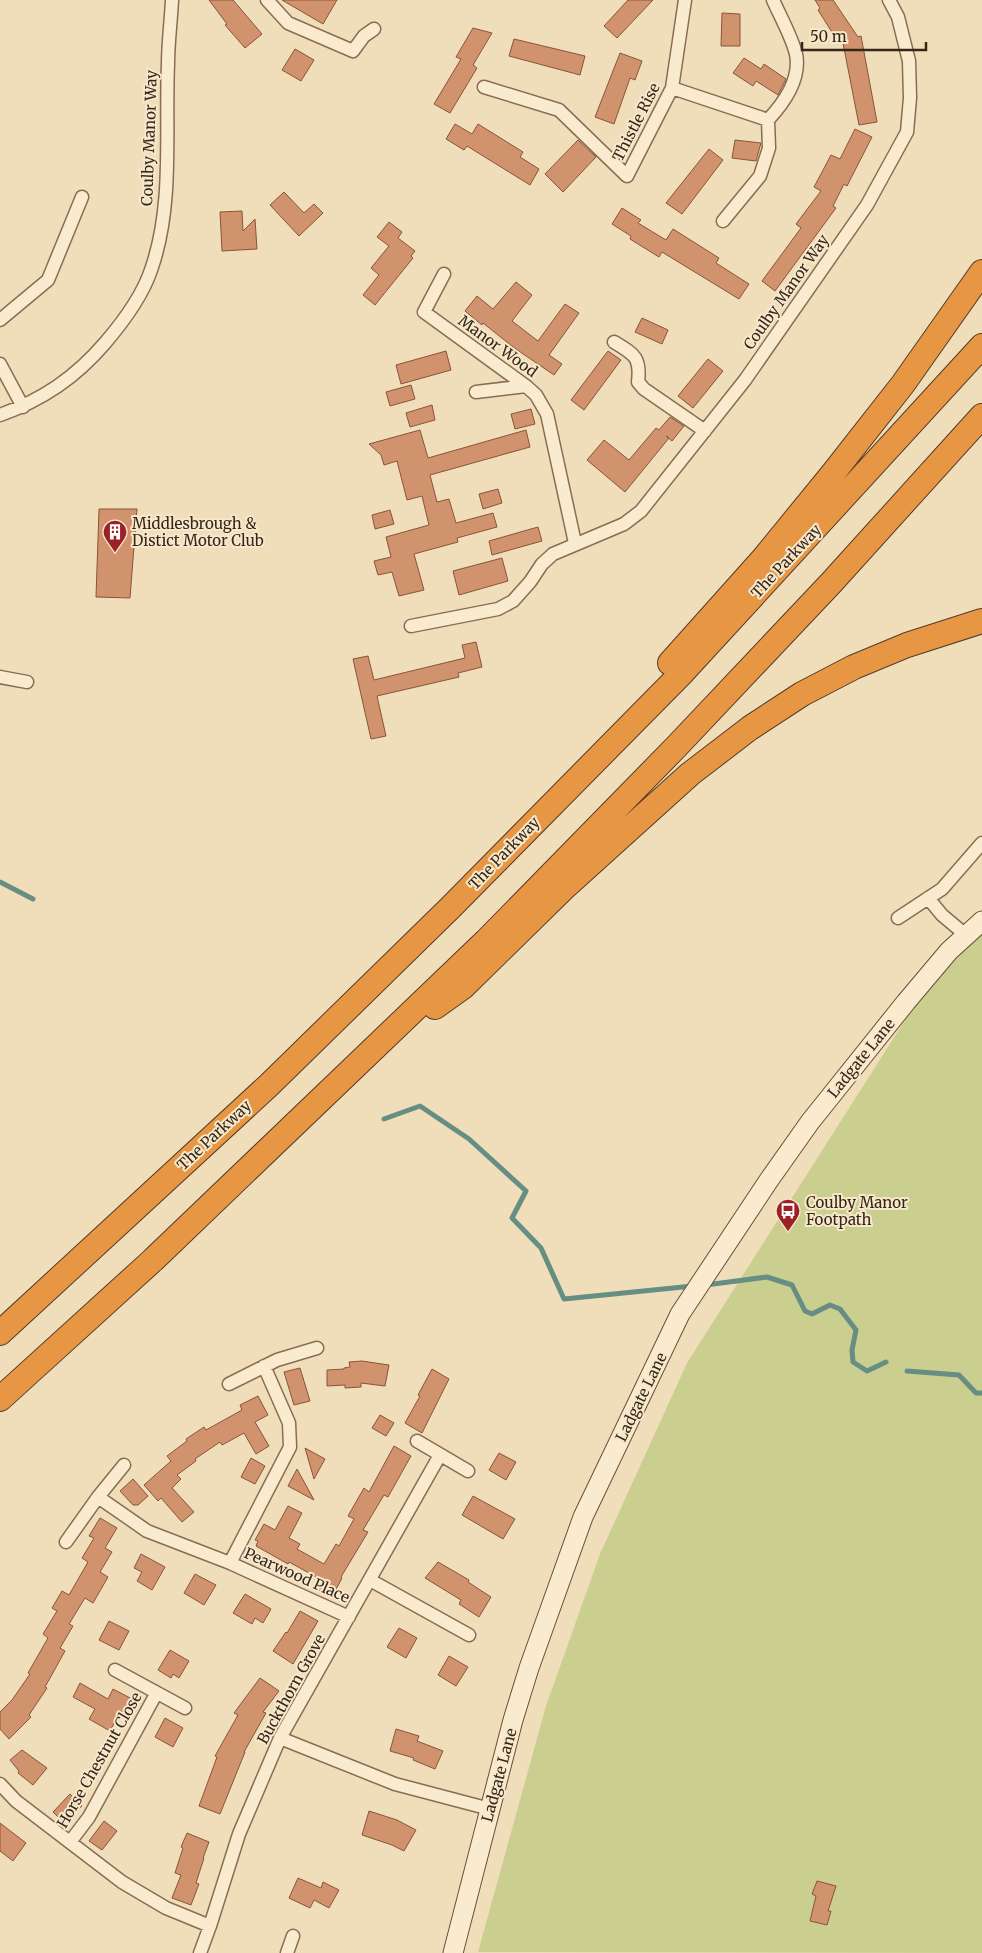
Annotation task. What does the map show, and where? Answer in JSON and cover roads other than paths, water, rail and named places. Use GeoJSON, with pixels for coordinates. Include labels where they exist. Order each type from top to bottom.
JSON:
{"type":"FeatureCollection","features":[{"type":"Feature","properties":{"kind":"highway"},"geometry":{"type":"LineString","coordinates":[[587,768],[677,654],[763,559],[834,472],[903,384],[982,272]]}},
{"type":"Feature","properties":{"kind":"highway","name":"The Parkway"},"geometry":{"type":"LineString","coordinates":[[0,1333],[269,1085],[451,907],[683,672],[982,346]]}},
{"type":"Feature","properties":{"kind":"highway"},"geometry":{"type":"LineString","coordinates":[[0,1399],[153,1260],[486,941],[676,747],[831,583],[982,416]]}},
{"type":"Feature","properties":{"kind":"highway"},"geometry":{"type":"LineString","coordinates":[[374,1050],[463,988],[566,886],[690,774],[750,728],[802,694],[854,667],[907,644],[982,621]]}},
{"type":"Feature","properties":{"kind":"main road","name":"Ladgate Lane"},"geometry":{"type":"LineString","coordinates":[[453,1953],[513,1720],[583,1517],[680,1314],[810,1122],[949,951],[982,921]]}},
{"type":"Feature","properties":{"kind":"street","name":"Coulby Manor Way"},"geometry":{"type":"LineString","coordinates":[[0,415],[23,407],[58,388],[94,356],[126,319],[151,271],[163,220],[167,171],[168,64],[172,0]]}},
{"type":"Feature","properties":{"kind":"street"},"geometry":{"type":"LineString","coordinates":[[267,0],[288,23],[353,51],[364,36],[374,29]]}},
{"type":"Feature","properties":{"kind":"street","name":"Thistle Rise"},"geometry":{"type":"LineString","coordinates":[[484,87],[559,110],[627,176],[672,88],[685,0]]}},
{"type":"Feature","properties":{"kind":"street"},"geometry":{"type":"LineString","coordinates":[[723,221],[760,176],[769,148],[768,120],[779,108],[795,81],[796,55],[773,0]]}},
{"type":"Feature","properties":{"kind":"street","name":"Coulby Manor Way"},"geometry":{"type":"LineString","coordinates":[[412,626],[498,609],[513,601],[530,582],[542,564],[553,554],[575,543],[624,524],[641,510],[745,380],[867,205],[907,132],[910,98],[908,61],[898,17],[889,0]]}},
{"type":"Feature","properties":{"kind":"street"},"geometry":{"type":"LineString","coordinates":[[672,88],[768,120]]}},
{"type":"Feature","properties":{"kind":"street"},"geometry":{"type":"LineString","coordinates":[[0,320],[48,280],[82,197]]}},
{"type":"Feature","properties":{"kind":"street","name":"Manor Wood"},"geometry":{"type":"LineString","coordinates":[[444,274],[424,312],[536,395],[547,414],[575,543]]}},
{"type":"Feature","properties":{"kind":"street"},"geometry":{"type":"LineString","coordinates":[[614,342],[633,354],[637,360],[638,382],[644,389],[705,431]]}},
{"type":"Feature","properties":{"kind":"street"},"geometry":{"type":"LineString","coordinates":[[0,364],[23,407]]}},
{"type":"Feature","properties":{"kind":"street"},"geometry":{"type":"LineString","coordinates":[[476,392],[526,386]]}},
{"type":"Feature","properties":{"kind":"street"},"geometry":{"type":"LineString","coordinates":[[0,677],[27,682]]}},
{"type":"Feature","properties":{"kind":"street"},"geometry":{"type":"LineString","coordinates":[[898,918],[951,880],[982,843]]}},
{"type":"Feature","properties":{"kind":"street"},"geometry":{"type":"LineString","coordinates":[[928,898],[942,915],[967,936]]}},
{"type":"Feature","properties":{"kind":"street"},"geometry":{"type":"LineString","coordinates":[[229,1384],[264,1366],[317,1348]]}},
{"type":"Feature","properties":{"kind":"street","name":"Pearwood Place"},"geometry":{"type":"LineString","coordinates":[[230,1563],[290,1447],[289,1423],[264,1366]]}},
{"type":"Feature","properties":{"kind":"street"},"geometry":{"type":"LineString","coordinates":[[417,1441],[468,1471]]}},
{"type":"Feature","properties":{"kind":"street","name":"Buckthorn Grove"},"geometry":{"type":"LineString","coordinates":[[200,1953],[238,1834],[280,1738],[440,1455]]}},
{"type":"Feature","properties":{"kind":"street"},"geometry":{"type":"LineString","coordinates":[[66,1542],[98,1497],[124,1465]]}},
{"type":"Feature","properties":{"kind":"street","name":"Pearwood Place"},"geometry":{"type":"LineString","coordinates":[[98,1497],[147,1531],[230,1563],[349,1617]]}},
{"type":"Feature","properties":{"kind":"street"},"geometry":{"type":"LineString","coordinates":[[370,1580],[469,1635]]}},
{"type":"Feature","properties":{"kind":"street","name":"Horse Chestnut Close"},"geometry":{"type":"LineString","coordinates":[[115,1670],[156,1694],[185,1708]]}},
{"type":"Feature","properties":{"kind":"street","name":"Horse Chestnut Close"},"geometry":{"type":"LineString","coordinates":[[70,1842],[89,1817],[156,1694]]}},
{"type":"Feature","properties":{"kind":"street"},"geometry":{"type":"LineString","coordinates":[[280,1738],[395,1784],[490,1809]]}},
{"type":"Feature","properties":{"kind":"street","name":"Horse Chestnut Close"},"geometry":{"type":"LineString","coordinates":[[0,1784],[16,1801],[122,1882],[166,1908],[210,1926]]}},
{"type":"Feature","properties":{"kind":"street"},"geometry":{"type":"LineString","coordinates":[[287,1953],[293,1936]]}},
{"type":"Feature","properties":{"kind":"waterway"},"geometry":{"type":"LineString","coordinates":[[0,882],[33,899]]}},
{"type":"Feature","properties":{"kind":"waterway"},"geometry":{"type":"LineString","coordinates":[[384,1119],[420,1106],[469,1139],[526,1191],[512,1218],[541,1248],[564,1299],[693,1286]]}},
{"type":"Feature","properties":{"kind":"waterway"},"geometry":{"type":"LineString","coordinates":[[706,1285],[767,1277],[792,1285],[805,1311],[812,1314],[830,1305],[840,1309],[856,1330],[852,1350],[853,1362],[867,1371],[886,1362]]}},
{"type":"Feature","properties":{"kind":"waterway"},"geometry":{"type":"LineString","coordinates":[[907,1371],[959,1375],[976,1393],[982,1393]]}},
{"type":"Feature","properties":{"kind":"place","name":"Middlesbrough & Distict Motor Club"},"geometry":{"type":"Point","coordinates":[115,553]}},
{"type":"Feature","properties":{"kind":"place","name":"Coulby Manor Footpath"},"geometry":{"type":"Point","coordinates":[788,1232]}}]}
